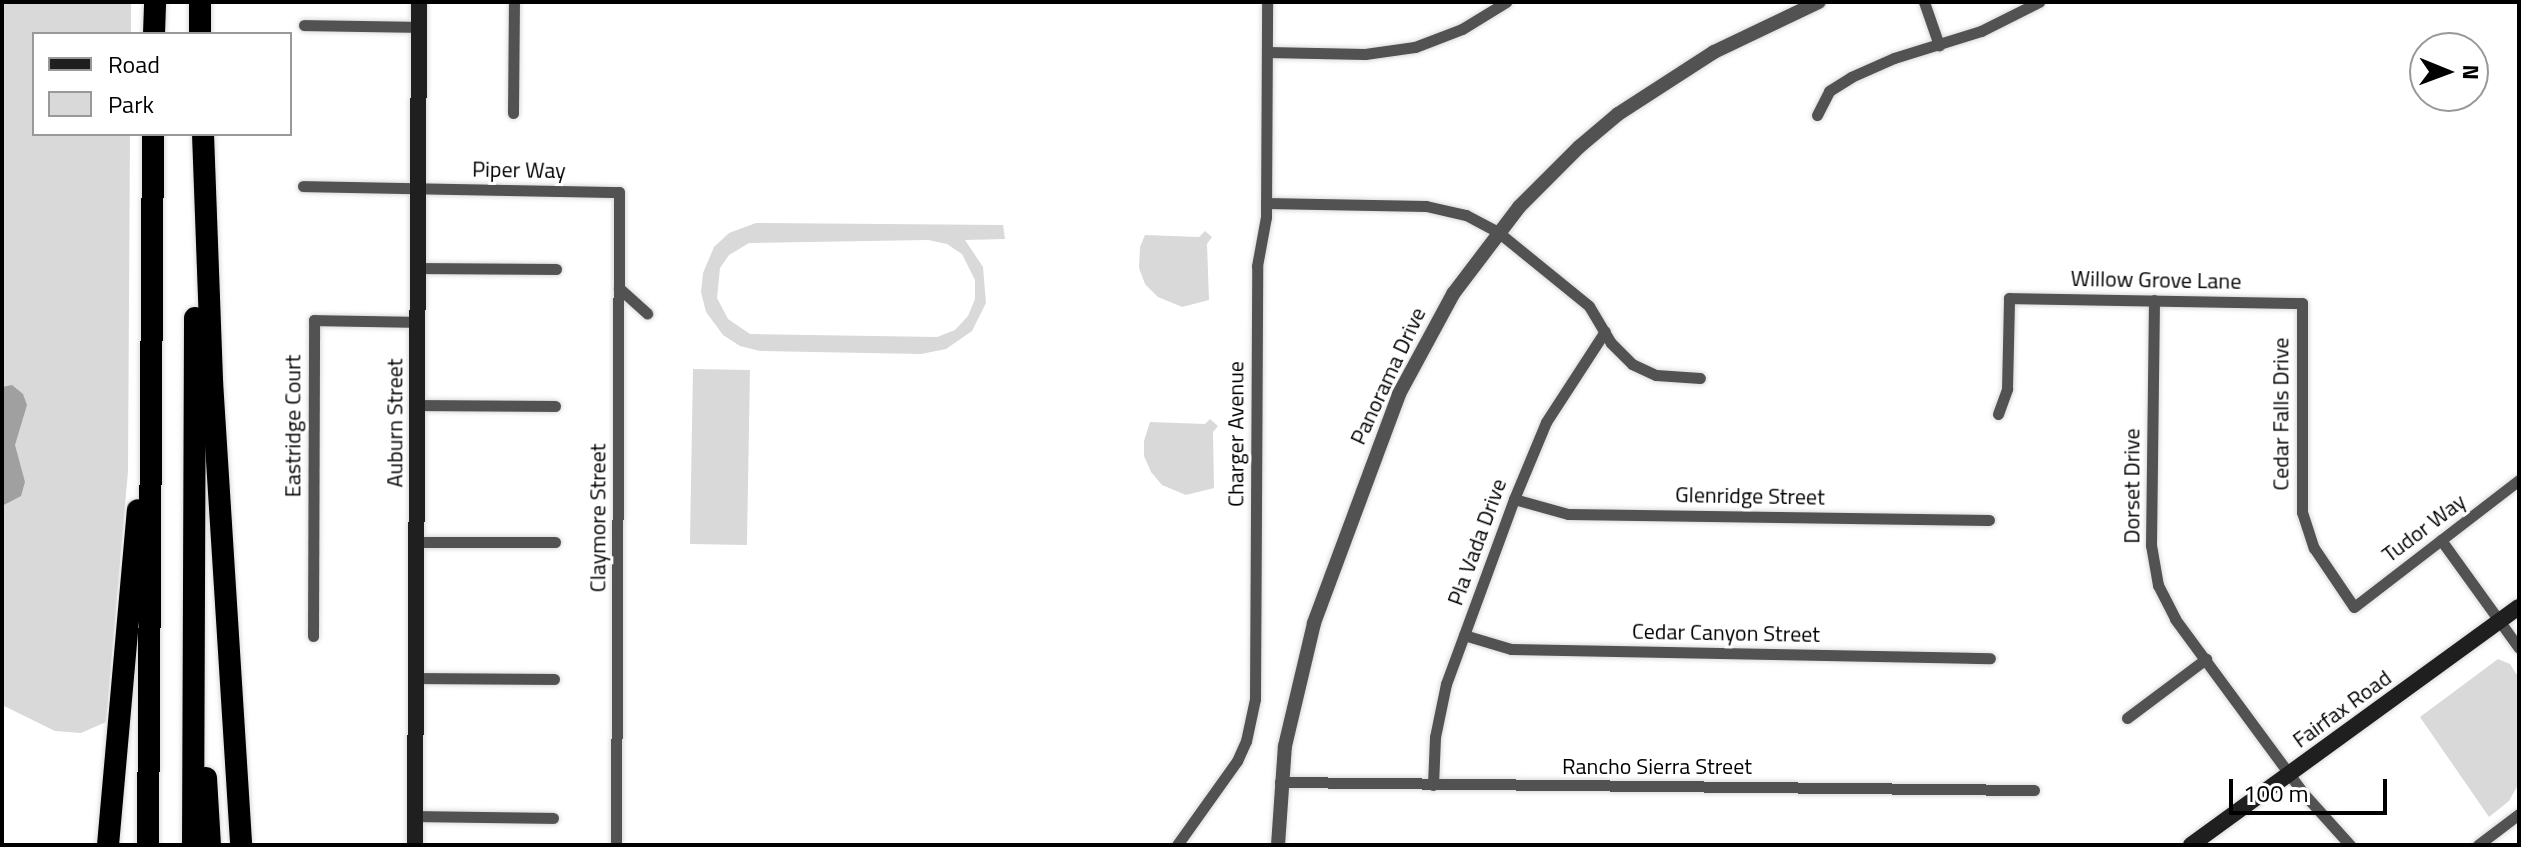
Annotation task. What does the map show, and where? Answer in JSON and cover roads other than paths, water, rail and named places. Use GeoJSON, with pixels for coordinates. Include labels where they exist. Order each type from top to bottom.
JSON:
{"type":"FeatureCollection","features":[{"type":"Feature","properties":{"kind":"highway"},"geometry":{"type":"LineString","coordinates":[[154,32],[155,2]]}},
{"type":"Feature","properties":{"kind":"highway"},"geometry":{"type":"LineString","coordinates":[[148,845],[153,136]]}},
{"type":"Feature","properties":{"kind":"highway"},"geometry":{"type":"LineString","coordinates":[[193,845],[192,530],[201,136]]}},
{"type":"Feature","properties":{"kind":"highway"},"geometry":{"type":"LineString","coordinates":[[201,136],[212,381],[241,845]]}},
{"type":"Feature","properties":{"kind":"highway"},"geometry":{"type":"LineString","coordinates":[[108,845],[136,518],[150,458]]}},
{"type":"Feature","properties":{"kind":"highway"},"geometry":{"type":"LineString","coordinates":[[192,530],[210,845]]}},
{"type":"Feature","properties":{"kind":"main road","name":"Auburn Street"},"geometry":{"type":"LineString","coordinates":[[415,845],[419,2]]}},
{"type":"Feature","properties":{"kind":"main road","name":"Fairfax Road"},"geometry":{"type":"LineString","coordinates":[[2191,845],[2519,607]]}},
{"type":"Feature","properties":{"kind":"street"},"geometry":{"type":"LineString","coordinates":[[513,113],[514,2]]}},
{"type":"Feature","properties":{"kind":"street","name":"Charger Avenue"},"geometry":{"type":"LineString","coordinates":[[1177,845],[1237,761],[1246,741],[1255,699],[1257,266],[1266,203],[1267,2]]}},
{"type":"Feature","properties":{"kind":"street"},"geometry":{"type":"LineString","coordinates":[[1267,52],[1365,54],[1415,47],[1462,29],[1506,2]]}},
{"type":"Feature","properties":{"kind":"street","name":"Panorama Drive"},"geometry":{"type":"LineString","coordinates":[[1278,845],[1280,782],[1303,659],[1382,437],[1434,326],[1498,232],[1551,173],[1628,107],[1714,52],[1798,6],[1819,2]]}},
{"type":"Feature","properties":{"kind":"street"},"geometry":{"type":"LineString","coordinates":[[1924,2],[1939,45]]}},
{"type":"Feature","properties":{"kind":"street"},"geometry":{"type":"LineString","coordinates":[[1817,115],[1829,91],[1851,77],[1981,31],[2039,2]]}},
{"type":"Feature","properties":{"kind":"street"},"geometry":{"type":"LineString","coordinates":[[304,25],[419,27]]}},
{"type":"Feature","properties":{"kind":"street","name":"Piper Way"},"geometry":{"type":"LineString","coordinates":[[303,186],[619,192]]}},
{"type":"Feature","properties":{"kind":"street","name":"Claymore Street"},"geometry":{"type":"LineString","coordinates":[[616,845],[619,192]]}},
{"type":"Feature","properties":{"kind":"street"},"geometry":{"type":"LineString","coordinates":[[1266,203],[1426,206],[1466,215],[1498,232],[1589,306],[1620,354],[1644,371],[1669,377],[1700,378]]}},
{"type":"Feature","properties":{"kind":"street"},"geometry":{"type":"LineString","coordinates":[[418,268],[556,269]]}},
{"type":"Feature","properties":{"kind":"street"},"geometry":{"type":"LineString","coordinates":[[619,288],[647,313]]}},
{"type":"Feature","properties":{"kind":"street","name":"Willow Grove Lane"},"geometry":{"type":"LineString","coordinates":[[1998,414],[2007,389],[2009,298],[2302,303]]}},
{"type":"Feature","properties":{"kind":"street","name":"Dorset Drive"},"geometry":{"type":"LineString","coordinates":[[2154,300],[2153,565],[2165,601],[2290,774],[2348,845]]}},
{"type":"Feature","properties":{"kind":"street","name":"Cedar Falls Drive"},"geometry":{"type":"LineString","coordinates":[[2302,303],[2302,512],[2314,548],[2354,607]]}},
{"type":"Feature","properties":{"kind":"street","name":"Eastridge Court"},"geometry":{"type":"LineString","coordinates":[[313,636],[314,320],[418,322]]}},
{"type":"Feature","properties":{"kind":"street","name":"Pla Vada Drive"},"geometry":{"type":"LineString","coordinates":[[1433,785],[1440,708],[1514,499],[1546,422],[1605,331]]}},
{"type":"Feature","properties":{"kind":"street"},"geometry":{"type":"LineString","coordinates":[[417,405],[555,406]]}},
{"type":"Feature","properties":{"kind":"street","name":"Tudor Way"},"geometry":{"type":"LineString","coordinates":[[2354,607],[2519,480]]}},
{"type":"Feature","properties":{"kind":"street","name":"Glenridge Street"},"geometry":{"type":"LineString","coordinates":[[1514,499],[1544,510],[1568,514],[1989,520]]}},
{"type":"Feature","properties":{"kind":"street"},"geometry":{"type":"LineString","coordinates":[[2441,540],[2519,648]]}},
{"type":"Feature","properties":{"kind":"street"},"geometry":{"type":"LineString","coordinates":[[417,542],[555,542]]}},
{"type":"Feature","properties":{"kind":"street","name":"Cedar Canyon Street"},"geometry":{"type":"LineString","coordinates":[[1464,635],[1511,649],[1990,658]]}},
{"type":"Feature","properties":{"kind":"street"},"geometry":{"type":"LineString","coordinates":[[2127,718],[2206,659]]}},
{"type":"Feature","properties":{"kind":"street"},"geometry":{"type":"LineString","coordinates":[[416,678],[554,679]]}},
{"type":"Feature","properties":{"kind":"street","name":"Rancho Sierra Street"},"geometry":{"type":"LineString","coordinates":[[1280,782],[2034,790]]}},
{"type":"Feature","properties":{"kind":"street"},"geometry":{"type":"LineString","coordinates":[[2478,845],[2519,814]]}},
{"type":"Feature","properties":{"kind":"street"},"geometry":{"type":"LineString","coordinates":[[415,816],[553,818]]}}]}
